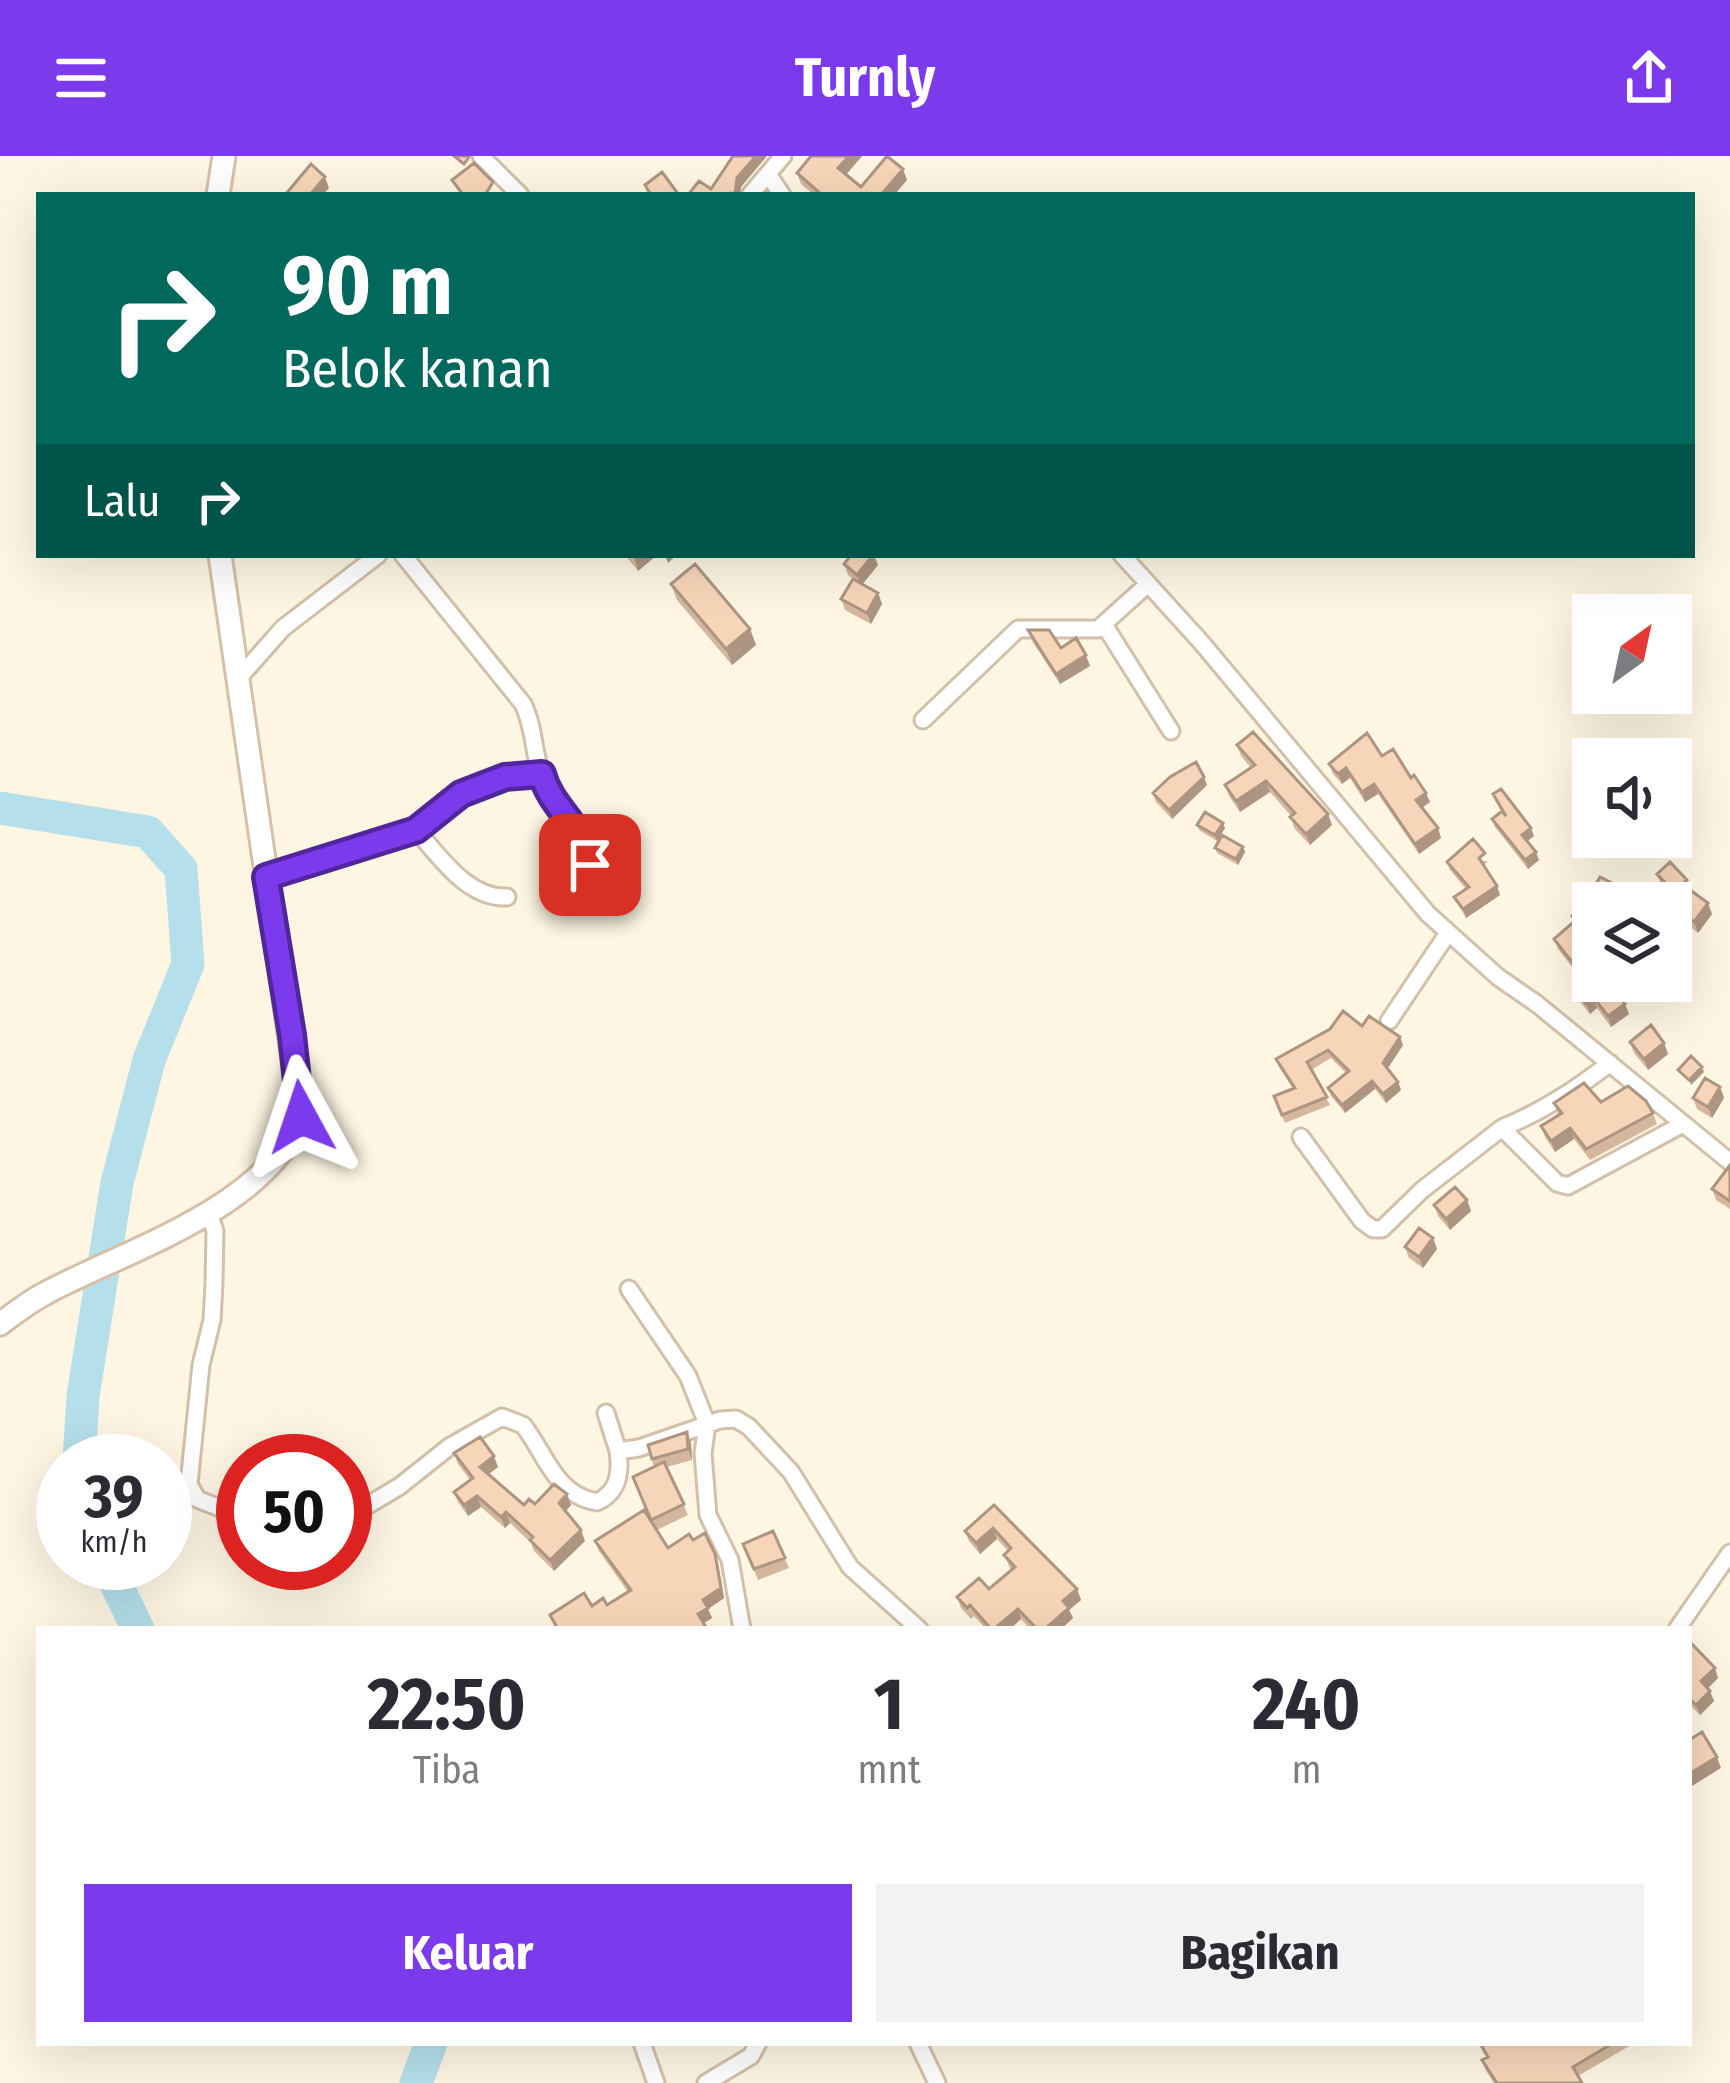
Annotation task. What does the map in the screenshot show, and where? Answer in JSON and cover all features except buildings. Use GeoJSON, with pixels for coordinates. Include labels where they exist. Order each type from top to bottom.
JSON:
{"type":"FeatureCollection","features":[{"type":"Feature","properties":{"kind":"main road"},"geometry":{"type":"LineString","coordinates":[[218,192],[224,156]]}},
{"type":"Feature","properties":{"kind":"main road"},"geometry":{"type":"LineString","coordinates":[[0,1324],[44,1294],[140,1250],[208,1211],[278,1159],[301,1117],[220,558]]}},
{"type":"Feature","properties":{"kind":"street"},"geometry":{"type":"LineString","coordinates":[[481,156],[517,192]]}},
{"type":"Feature","properties":{"kind":"street"},"geometry":{"type":"LineString","coordinates":[[753,192],[783,156]]}},
{"type":"Feature","properties":{"kind":"street"},"geometry":{"type":"LineString","coordinates":[[768,174],[780,192]]}},
{"type":"Feature","properties":{"kind":"street"},"geometry":{"type":"LineString","coordinates":[[237,680],[283,628],[374,558]]}},
{"type":"Feature","properties":{"kind":"street"},"geometry":{"type":"LineString","coordinates":[[405,558],[524,704],[548,791],[583,835],[592,888]]}},
{"type":"Feature","properties":{"kind":"street"},"geometry":{"type":"LineString","coordinates":[[1125,558],[1448,934],[1730,1162]]}},
{"type":"Feature","properties":{"kind":"street"},"geometry":{"type":"LineString","coordinates":[[923,720],[1018,629],[1090,631],[1105,626],[1148,584]]}},
{"type":"Feature","properties":{"kind":"street"},"geometry":{"type":"LineString","coordinates":[[1105,626],[1171,730]]}},
{"type":"Feature","properties":{"kind":"street"},"geometry":{"type":"LineString","coordinates":[[266,877],[416,830],[461,794],[505,777],[542,774]]}},
{"type":"Feature","properties":{"kind":"street"},"geometry":{"type":"LineString","coordinates":[[416,830],[458,877],[487,895],[507,897]]}},
{"type":"Feature","properties":{"kind":"street"},"geometry":{"type":"LineString","coordinates":[[1389,1021],[1448,934]]}},
{"type":"Feature","properties":{"kind":"street"},"geometry":{"type":"LineString","coordinates":[[1301,1137],[1362,1221],[1382,1229],[1422,1190],[1502,1128],[1550,1106],[1610,1063]]}},
{"type":"Feature","properties":{"kind":"street"},"geometry":{"type":"LineString","coordinates":[[1502,1128],[1557,1183],[1568,1186],[1683,1124]]}},
{"type":"Feature","properties":{"kind":"street"},"geometry":{"type":"LineString","coordinates":[[208,1211],[215,1232],[212,1320],[201,1365],[189,1484],[197,1499],[216,1506]]}},
{"type":"Feature","properties":{"kind":"street"},"geometry":{"type":"LineString","coordinates":[[629,1289],[688,1376],[707,1424],[703,1453],[708,1515],[730,1560],[741,1626]]}},
{"type":"Feature","properties":{"kind":"street"},"geometry":{"type":"LineString","coordinates":[[372,1503],[448,1447],[502,1417],[523,1425],[557,1478],[590,1501],[605,1498],[621,1470],[606,1414]]}},
{"type":"Feature","properties":{"kind":"street"},"geometry":{"type":"LineString","coordinates":[[618,1451],[736,1419],[791,1472],[850,1567],[916,1626]]}},
{"type":"Feature","properties":{"kind":"street"},"geometry":{"type":"LineString","coordinates":[[1679,1626],[1730,1553]]}},
{"type":"Feature","properties":{"kind":"street"},"geometry":{"type":"LineString","coordinates":[[643,2046],[656,2083]]}},
{"type":"Feature","properties":{"kind":"street"},"geometry":{"type":"LineString","coordinates":[[706,2083],[751,2056],[756,2046]]}},
{"type":"Feature","properties":{"kind":"street"},"geometry":{"type":"LineString","coordinates":[[919,2046],[937,2083]]}},
{"type":"Feature","properties":{"kind":"waterway"},"geometry":{"type":"LineString","coordinates":[[0,808],[148,832],[181,869],[188,964],[149,1060],[117,1183],[81,1434]]}},
{"type":"Feature","properties":{"kind":"waterway"},"geometry":{"type":"LineString","coordinates":[[119,1590],[137,1626]]}},
{"type":"Feature","properties":{"kind":"waterway"},"geometry":{"type":"LineString","coordinates":[[416,2083],[430,2046]]}},
{"type":"Feature","properties":{"kind":"route"},"geometry":{"type":"LineString","coordinates":[[301,1117],[301,1091],[266,877],[416,830],[461,794],[505,777],[542,774],[548,791],[583,835],[590,865]]}}]}
